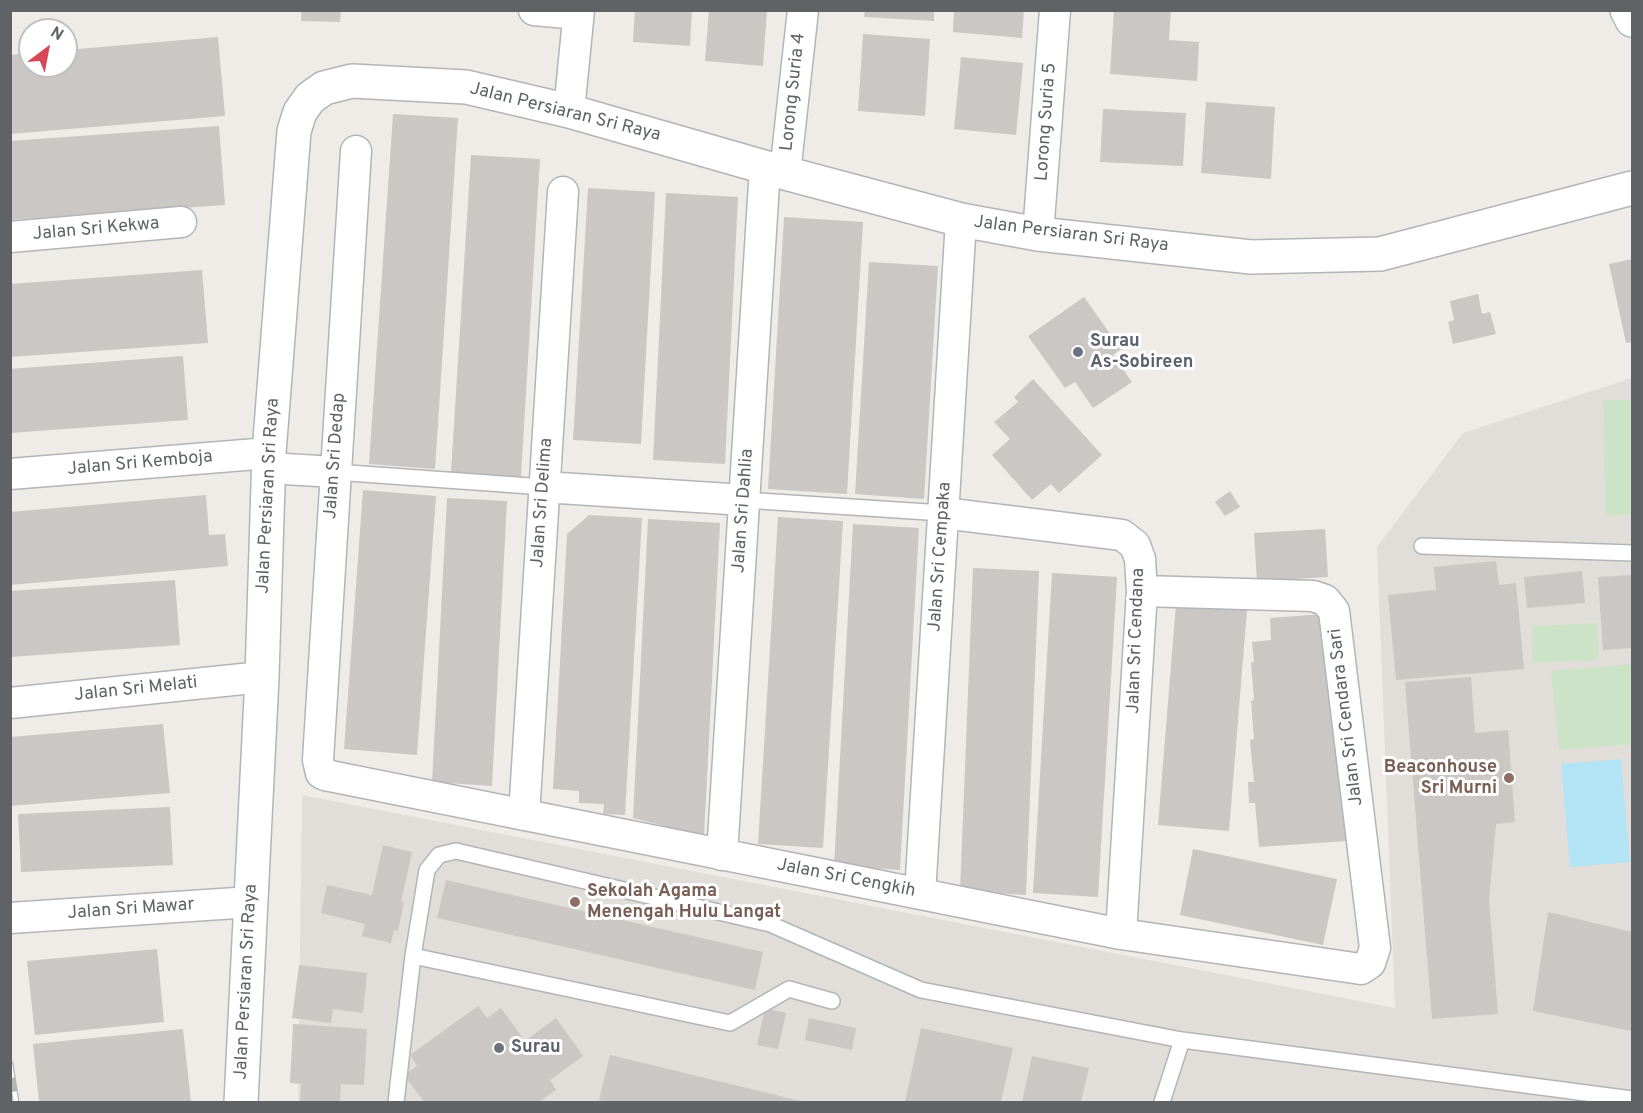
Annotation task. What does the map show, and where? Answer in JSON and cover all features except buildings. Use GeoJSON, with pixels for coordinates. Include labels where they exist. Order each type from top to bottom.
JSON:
{"type":"FeatureCollection","features":[{"type":"Feature","properties":{"kind":"street"},"geometry":{"type":"LineString","coordinates":[[534,10],[578,12],[569,111]]}},
{"type":"Feature","properties":{"kind":"street","name":"Lorong Suria 4"},"geometry":{"type":"LineString","coordinates":[[775,170],[803,10]]}},
{"type":"Feature","properties":{"kind":"street","name":"Lorong Suria 5"},"geometry":{"type":"LineString","coordinates":[[1038,234],[1055,10]]}},
{"type":"Feature","properties":{"kind":"street"},"geometry":{"type":"LineString","coordinates":[[1627,10],[1632,20]]}},
{"type":"Feature","properties":{"kind":"street","name":"Jalan Persiaran Sri Raya"},"geometry":{"type":"LineString","coordinates":[[241,1102],[262,677],[269,461],[294,131],[300,112],[310,98],[324,88],[352,81],[466,87],[569,111],[961,220],[1038,234],[1251,257],[1380,254],[1632,188]]}},
{"type":"Feature","properties":{"kind":"street","name":"Jalan Sri Dedap"},"geometry":{"type":"LineString","coordinates":[[318,760],[356,151]]}},
{"type":"Feature","properties":{"kind":"street","name":"Jalan Sri Dahlia"},"geometry":{"type":"LineString","coordinates":[[722,855],[744,500],[775,170]]}},
{"type":"Feature","properties":{"kind":"street","name":"Jalan Sri Delima"},"geometry":{"type":"LineString","coordinates":[[524,814],[563,192]]}},
{"type":"Feature","properties":{"kind":"street","name":"Jalan Sri Cempaka"},"geometry":{"type":"LineString","coordinates":[[920,894],[961,220]]}},
{"type":"Feature","properties":{"kind":"street","name":"Jalan Sri Kekwa"},"geometry":{"type":"LineString","coordinates":[[10,237],[181,222]]}},
{"type":"Feature","properties":{"kind":"street","name":"Jalan Sri Kemboja"},"geometry":{"type":"LineString","coordinates":[[10,474],[269,461],[335,472]]}},
{"type":"Feature","properties":{"kind":"street"},"geometry":{"type":"LineString","coordinates":[[544,487],[744,500]]}},
{"type":"Feature","properties":{"kind":"street","name":"Jalan Sri Cendana"},"geometry":{"type":"LineString","coordinates":[[944,513],[1122,535],[1135,545],[1140,559],[1142,591],[1121,934]]}},
{"type":"Feature","properties":{"kind":"street","name":"Jalan Sri Cendara Sari"},"geometry":{"type":"LineString","coordinates":[[1142,591],[1313,596],[1325,600],[1334,611],[1375,948]]}},
{"type":"Feature","properties":{"kind":"street","name":"Jalan Sri Melati"},"geometry":{"type":"LineString","coordinates":[[10,703],[262,677]]}},
{"type":"Feature","properties":{"kind":"street","name":"Jalan Sri Cengkih"},"geometry":{"type":"LineString","coordinates":[[318,760],[321,773],[325,775],[1121,934],[1361,969],[1370,963],[1375,948]]}},
{"type":"Feature","properties":{"kind":"street","name":"Jalan Sri Mawar"},"geometry":{"type":"LineString","coordinates":[[10,918],[251,902]]}},
{"type":"Feature","properties":{"kind":"lane"},"geometry":{"type":"LineString","coordinates":[[335,472],[544,487]]}},
{"type":"Feature","properties":{"kind":"lane"},"geometry":{"type":"LineString","coordinates":[[744,500],[944,513]]}},
{"type":"Feature","properties":{"kind":"lane"},"geometry":{"type":"LineString","coordinates":[[1422,546],[1632,553]]}},
{"type":"Feature","properties":{"kind":"lane"},"geometry":{"type":"LineString","coordinates":[[396,1102],[413,956],[427,870],[439,855],[456,851],[770,924],[921,990],[1182,1040],[1632,1099]]}},
{"type":"Feature","properties":{"kind":"lane"},"geometry":{"type":"LineString","coordinates":[[413,956],[730,1023],[789,989],[832,1002]]}},
{"type":"Feature","properties":{"kind":"lane"},"geometry":{"type":"LineString","coordinates":[[1161,1102],[1182,1040]]}},
{"type":"Feature","properties":{"kind":"shaded area","name":"Sekolah Agama Menengah Hulu Langat"},"geometry":{"type":"Polygon","coordinates":[[[1632,378],[1632,1102],[298,1102],[302,795],[1395,1008],[1377,547],[1463,433],[1632,378]]]}},
{"type":"Feature","properties":{"kind":"green space"},"geometry":{"type":"Polygon","coordinates":[[[1603,400],[1632,400],[1632,515],[1606,516],[1603,400]]]}},
{"type":"Feature","properties":{"kind":"green space"},"geometry":{"type":"Polygon","coordinates":[[[1597,623],[1599,660],[1533,663],[1532,626],[1597,623]]]}},
{"type":"Feature","properties":{"kind":"green space"},"geometry":{"type":"Polygon","coordinates":[[[1632,664],[1632,744],[1559,750],[1551,671],[1632,664]]]}},
{"type":"Feature","properties":{"kind":"water"},"geometry":{"type":"Polygon","coordinates":[[[1621,759],[1630,862],[1570,867],[1561,764],[1621,759]]]}},
{"type":"Feature","properties":{"kind":"railway"},"geometry":{"type":"LineString","coordinates":[[10,1064],[16,1102]]}},
{"type":"Feature","properties":{"kind":"place","name":"Surau As-Sobireen"},"geometry":{"type":"Point","coordinates":[1078,352]}},
{"type":"Feature","properties":{"kind":"place","name":"Beaconhouse Sri Murni"},"geometry":{"type":"Point","coordinates":[1509,778]}},
{"type":"Feature","properties":{"kind":"place","name":"Sekolah Agama Menengah Hulu Langat"},"geometry":{"type":"Point","coordinates":[575,902]}},
{"type":"Feature","properties":{"kind":"place","name":"Surau"},"geometry":{"type":"Point","coordinates":[499,1048]}}]}
